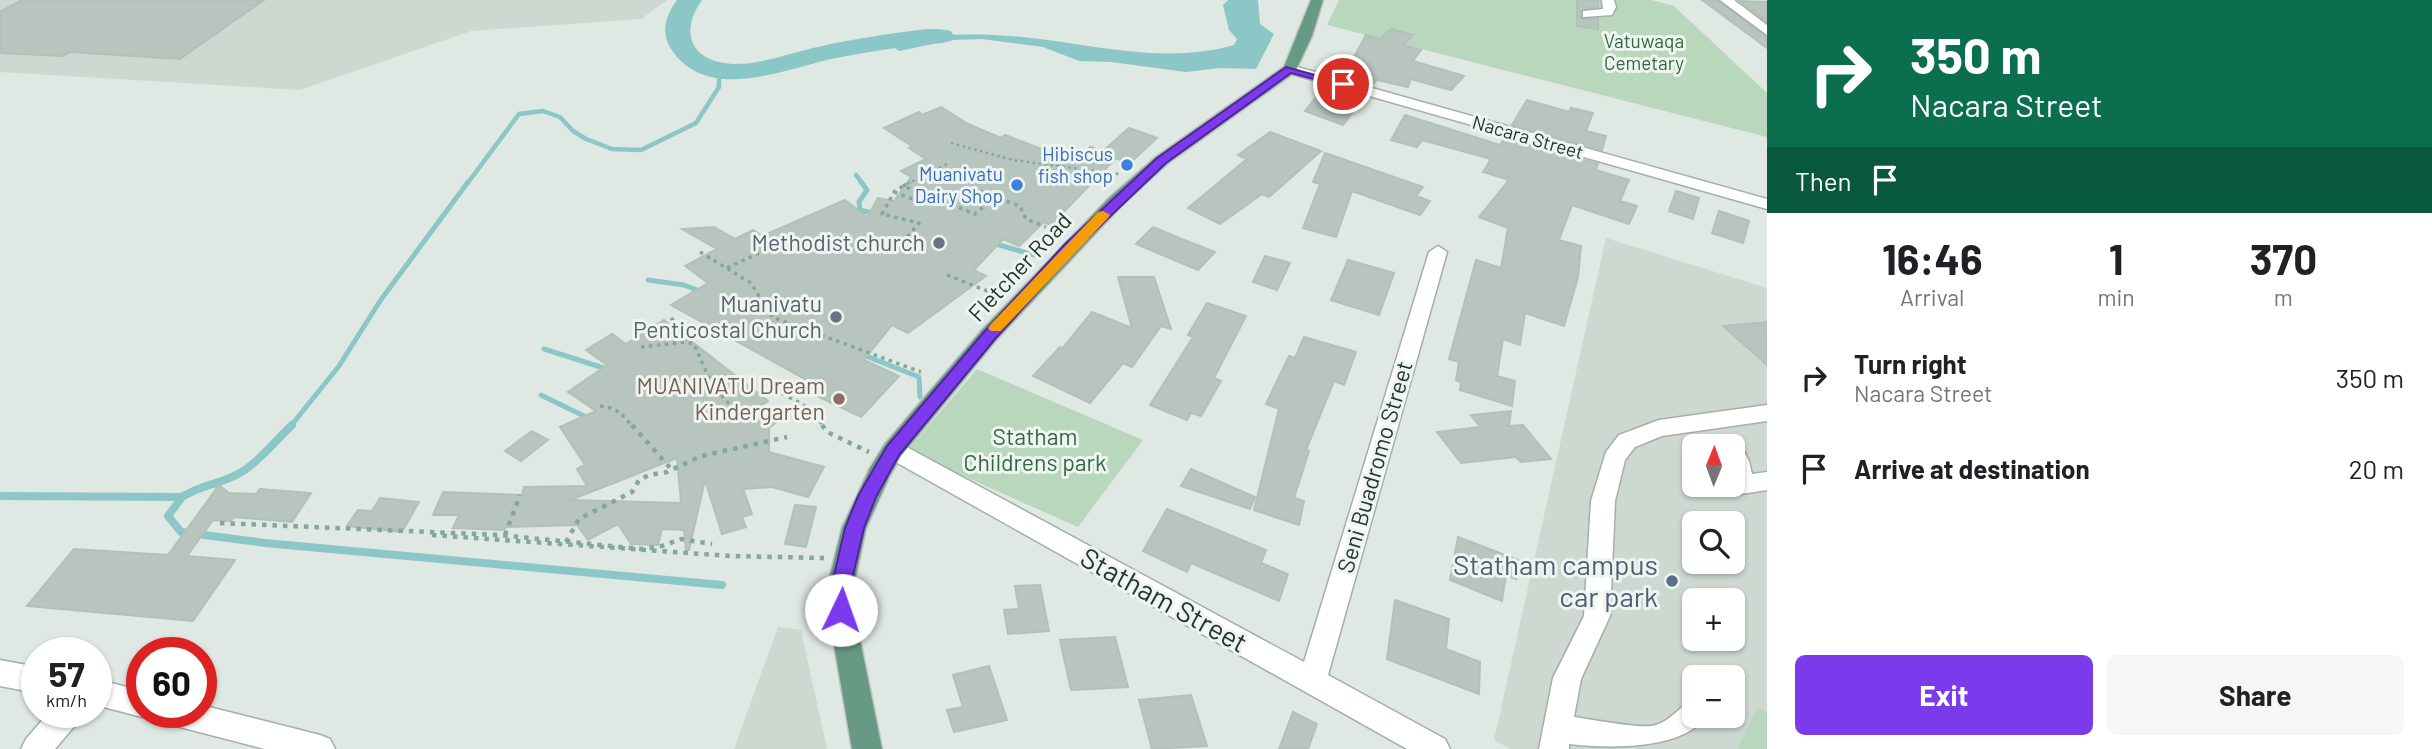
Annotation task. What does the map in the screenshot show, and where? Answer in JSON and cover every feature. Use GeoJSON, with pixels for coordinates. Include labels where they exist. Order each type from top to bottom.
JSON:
{"type":"FeatureCollection","features":[{"type":"Feature","properties":{"kind":"main road","name":"Fletcher Road"},"geometry":{"type":"LineString","coordinates":[[867,749],[841,610],[841,584],[867,496],[890,455],[1018,303],[1142,177],[1290,69],[1317,0]]}},
{"type":"Feature","properties":{"kind":"street"},"geometry":{"type":"LineString","coordinates":[[1588,14],[1607,12],[1610,7],[1608,0]]}},
{"type":"Feature","properties":{"kind":"street"},"geometry":{"type":"LineString","coordinates":[[1726,0],[1767,31]]}},
{"type":"Feature","properties":{"kind":"street","name":"Nacara Street"},"geometry":{"type":"LineString","coordinates":[[1290,69],[1767,204]]}},
{"type":"Feature","properties":{"kind":"street","name":"Seni Buadromo Street"},"geometry":{"type":"LineString","coordinates":[[1312,682],[1438,252]]}},
{"type":"Feature","properties":{"kind":"street"},"geometry":{"type":"LineString","coordinates":[[1682,728],[1654,741],[1556,739],[1567,678],[1597,616],[1603,500],[1614,458],[1627,441],[1659,428],[1763,418]]}},
{"type":"Feature","properties":{"kind":"street"},"geometry":{"type":"LineString","coordinates":[[1711,422],[1721,434]]}},
{"type":"Feature","properties":{"kind":"street","name":"Statham Street"},"geometry":{"type":"LineString","coordinates":[[890,455],[1435,749]]}},
{"type":"Feature","properties":{"kind":"street"},"geometry":{"type":"LineString","coordinates":[[1745,484],[1767,481]]}},
{"type":"Feature","properties":{"kind":"street"},"geometry":{"type":"LineString","coordinates":[[0,673],[21,677]]}},
{"type":"Feature","properties":{"kind":"street"},"geometry":{"type":"LineString","coordinates":[[217,723],[320,749]]}},
{"type":"Feature","properties":{"kind":"street"},"geometry":{"type":"LineString","coordinates":[[36,749],[54,728]]}},
{"type":"Feature","properties":{"kind":"path"},"geometry":{"type":"LineString","coordinates":[[951,143],[1015,161],[1142,177]]}},
{"type":"Feature","properties":{"kind":"path"},"geometry":{"type":"LineString","coordinates":[[897,249],[917,225],[882,214],[894,192],[947,164]]}},
{"type":"Feature","properties":{"kind":"path"},"geometry":{"type":"LineString","coordinates":[[903,186],[975,214],[995,197]]}},
{"type":"Feature","properties":{"kind":"path"},"geometry":{"type":"LineString","coordinates":[[980,191],[1020,206],[1026,219],[1046,228]]}},
{"type":"Feature","properties":{"kind":"path"},"geometry":{"type":"LineString","coordinates":[[894,192],[918,201]]}},
{"type":"Feature","properties":{"kind":"path"},"geometry":{"type":"LineString","coordinates":[[727,268],[776,245]]}},
{"type":"Feature","properties":{"kind":"path"},"geometry":{"type":"LineString","coordinates":[[700,252],[751,283],[772,317],[921,372]]}},
{"type":"Feature","properties":{"kind":"path"},"geometry":{"type":"LineString","coordinates":[[947,275],[1018,303]]}},
{"type":"Feature","properties":{"kind":"path"},"geometry":{"type":"LineString","coordinates":[[671,318],[684,333],[685,342]]}},
{"type":"Feature","properties":{"kind":"path"},"geometry":{"type":"LineString","coordinates":[[641,347],[685,342],[694,344],[708,384],[742,418],[769,411]]}},
{"type":"Feature","properties":{"kind":"path"},"geometry":{"type":"LineString","coordinates":[[782,393],[812,410],[827,432],[839,439],[890,455]]}},
{"type":"Feature","properties":{"kind":"path"},"geometry":{"type":"LineString","coordinates":[[600,406],[611,407],[620,412],[672,470]]}},
{"type":"Feature","properties":{"kind":"path"},"geometry":{"type":"LineString","coordinates":[[566,542],[579,519],[632,492],[639,480],[672,470],[701,456],[787,438]]}},
{"type":"Feature","properties":{"kind":"path"},"geometry":{"type":"LineString","coordinates":[[505,536],[520,495]]}},
{"type":"Feature","properties":{"kind":"path"},"geometry":{"type":"LineString","coordinates":[[220,523],[505,536],[640,549],[662,547],[673,540],[681,539],[712,544]]}},
{"type":"Feature","properties":{"kind":"path"},"geometry":{"type":"LineString","coordinates":[[432,535],[731,556],[847,558]]}},
{"type":"Feature","properties":{"kind":"shaded area"},"geometry":{"type":"Polygon","coordinates":[[[0,0],[667,0],[641,19],[471,31],[300,90],[0,72],[0,0]]]}},
{"type":"Feature","properties":{"kind":"shaded area"},"geometry":{"type":"Polygon","coordinates":[[[1606,238],[1767,288],[1767,749],[1510,749],[1494,740],[1606,238]]]}},
{"type":"Feature","properties":{"kind":"shaded area"},"geometry":{"type":"Polygon","coordinates":[[[778,627],[801,630],[827,749],[734,749],[778,627]]]}},
{"type":"Feature","properties":{"kind":"green space","name":"Vatuwaqa Cemetary"},"geometry":{"type":"Polygon","coordinates":[[[1339,0],[1652,0],[1674,6],[1767,93],[1767,137],[1327,25],[1339,0]]]}},
{"type":"Feature","properties":{"kind":"green space","name":"Statham Childrens park"},"geometry":{"type":"Polygon","coordinates":[[[977,369],[1143,440],[1078,527],[907,451],[977,369]]]}},
{"type":"Feature","properties":{"kind":"green space"},"geometry":{"type":"Polygon","coordinates":[[[1757,707],[1767,713],[1767,749],[1738,749],[1757,707]]]}},
{"type":"Feature","properties":{"kind":"water"},"geometry":{"type":"Polygon","coordinates":[[[1228,0],[1258,0],[1260,24],[1274,34],[1256,69],[1220,68],[1186,72],[1111,62],[1079,61],[1043,47],[982,39],[952,40],[899,51],[884,39],[987,35],[1155,53],[1208,51],[1234,45],[1237,39],[1229,30],[1223,5],[1228,0]]]}},
{"type":"Feature","properties":{"kind":"building"},"geometry":{"type":"Polygon","coordinates":[[[22,0],[264,0],[180,59],[70,52],[63,56],[0,53],[0,12],[22,0]]]}},
{"type":"Feature","properties":{"kind":"building"},"geometry":{"type":"Polygon","coordinates":[[[1577,0],[1598,0],[1598,7],[1580,11],[1581,19],[1598,19],[1598,29],[1577,26],[1577,0]]]}},
{"type":"Feature","properties":{"kind":"building"},"geometry":{"type":"Polygon","coordinates":[[[1702,0],[1718,0],[1767,38],[1767,48],[1702,0]]]}},
{"type":"Feature","properties":{"kind":"building"},"geometry":{"type":"Polygon","coordinates":[[[1740,1],[1767,2],[1767,22],[1740,1]]]}},
{"type":"Feature","properties":{"kind":"building"},"geometry":{"type":"Polygon","coordinates":[[[1391,29],[1413,35],[1403,45],[1421,50],[1413,61],[1464,76],[1451,90],[1411,79],[1408,87],[1377,80],[1372,85],[1343,77],[1366,35],[1380,39],[1391,29]]]}},
{"type":"Feature","properties":{"kind":"building"},"geometry":{"type":"Polygon","coordinates":[[[1323,88],[1364,97],[1343,125],[1305,111],[1323,88]]]}},
{"type":"Feature","properties":{"kind":"building"},"geometry":{"type":"Polygon","coordinates":[[[1527,100],[1569,112],[1571,108],[1593,113],[1586,131],[1606,136],[1602,150],[1512,125],[1527,100]]]}},
{"type":"Feature","properties":{"kind":"building"},"geometry":{"type":"Polygon","coordinates":[[[941,107],[968,124],[1001,138],[1005,135],[1039,148],[1068,151],[1071,147],[1086,152],[1090,147],[1103,151],[1129,128],[1157,138],[1129,164],[1116,158],[1051,225],[1044,222],[1019,246],[1003,239],[974,270],[986,276],[908,333],[892,325],[864,360],[899,376],[861,417],[798,387],[805,379],[671,305],[708,283],[685,266],[717,249],[682,229],[714,227],[735,239],[753,230],[762,236],[845,200],[867,217],[878,198],[894,201],[911,177],[901,171],[926,159],[884,128],[919,112],[922,115],[941,107]]]}},
{"type":"Feature","properties":{"kind":"building"},"geometry":{"type":"Polygon","coordinates":[[[1405,115],[1500,145],[1505,137],[1598,164],[1596,170],[1629,180],[1620,201],[1637,206],[1629,224],[1572,205],[1559,240],[1581,246],[1578,277],[1564,326],[1525,313],[1520,345],[1503,339],[1497,376],[1515,381],[1512,406],[1460,390],[1461,382],[1456,380],[1459,362],[1449,359],[1476,260],[1501,268],[1508,228],[1479,217],[1509,180],[1483,172],[1491,159],[1422,140],[1417,147],[1391,140],[1405,115]]]}},
{"type":"Feature","properties":{"kind":"building"},"geometry":{"type":"Polygon","coordinates":[[[1270,132],[1321,151],[1269,197],[1262,194],[1220,224],[1188,208],[1247,159],[1238,155],[1270,132]]]}},
{"type":"Feature","properties":{"kind":"building"},"geometry":{"type":"Polygon","coordinates":[[[1325,153],[1423,187],[1416,196],[1430,201],[1420,215],[1352,191],[1336,237],[1303,228],[1320,184],[1313,182],[1325,153]]]}},
{"type":"Feature","properties":{"kind":"building"},"geometry":{"type":"Polygon","coordinates":[[[1676,191],[1699,198],[1693,219],[1669,211],[1676,191]]]}},
{"type":"Feature","properties":{"kind":"building"},"geometry":{"type":"Polygon","coordinates":[[[1719,211],[1749,221],[1743,243],[1712,233],[1719,211]]]}},
{"type":"Feature","properties":{"kind":"building"},"geometry":{"type":"Polygon","coordinates":[[[1153,227],[1215,252],[1198,270],[1136,244],[1153,227]]]}},
{"type":"Feature","properties":{"kind":"building"},"geometry":{"type":"Polygon","coordinates":[[[1265,256],[1290,263],[1277,290],[1253,282],[1265,256]]]}},
{"type":"Feature","properties":{"kind":"building"},"geometry":{"type":"Polygon","coordinates":[[[1348,260],[1394,273],[1379,315],[1331,300],[1348,260]]]}},
{"type":"Feature","properties":{"kind":"building"},"geometry":{"type":"Polygon","coordinates":[[[1118,277],[1154,277],[1171,329],[1161,326],[1132,367],[1123,363],[1090,403],[1033,376],[1060,347],[1062,349],[1092,312],[1132,328],[1118,277]]]}},
{"type":"Feature","properties":{"kind":"building"},"geometry":{"type":"Polygon","coordinates":[[[1207,303],[1246,316],[1214,378],[1221,381],[1201,416],[1191,413],[1187,420],[1150,405],[1193,337],[1188,335],[1207,303]]]}},
{"type":"Feature","properties":{"kind":"building"},"geometry":{"type":"Polygon","coordinates":[[[664,320],[768,401],[759,407],[778,421],[769,428],[769,452],[824,467],[808,497],[772,487],[743,489],[752,514],[742,517],[746,527],[722,534],[705,480],[689,550],[686,550],[684,530],[662,529],[658,545],[631,544],[618,524],[588,540],[577,525],[506,527],[504,530],[453,528],[459,515],[433,515],[443,492],[522,495],[524,487],[587,486],[577,469],[585,465],[560,427],[596,411],[568,392],[607,365],[586,350],[612,334],[626,344],[664,320]],[[677,458],[570,500],[681,503],[677,458]]]}},
{"type":"Feature","properties":{"kind":"building"},"geometry":{"type":"Polygon","coordinates":[[[1767,322],[1767,365],[1723,326],[1767,322]]]}},
{"type":"Feature","properties":{"kind":"building"},"geometry":{"type":"Polygon","coordinates":[[[1304,337],[1356,352],[1344,385],[1334,381],[1306,450],[1309,451],[1294,498],[1304,501],[1299,525],[1254,510],[1279,409],[1266,404],[1289,356],[1295,358],[1304,337]]]}},
{"type":"Feature","properties":{"kind":"building"},"geometry":{"type":"Polygon","coordinates":[[[1511,411],[1509,426],[1523,425],[1551,459],[1521,462],[1516,457],[1461,463],[1437,432],[1480,427],[1471,415],[1511,411]]]}},
{"type":"Feature","properties":{"kind":"building"},"geometry":{"type":"Polygon","coordinates":[[[532,431],[548,440],[521,461],[505,451],[532,431]]]}},
{"type":"Feature","properties":{"kind":"building"},"geometry":{"type":"Polygon","coordinates":[[[1191,469],[1255,497],[1250,509],[1181,486],[1191,469]]]}},
{"type":"Feature","properties":{"kind":"building"},"geometry":{"type":"Polygon","coordinates":[[[219,485],[229,493],[256,494],[260,489],[311,493],[292,522],[234,517],[231,521],[213,520],[187,556],[235,560],[193,621],[27,606],[74,549],[168,555],[219,485]]]}},
{"type":"Feature","properties":{"kind":"building"},"geometry":{"type":"Polygon","coordinates":[[[380,498],[419,502],[402,532],[347,526],[358,510],[372,511],[380,498]]]}},
{"type":"Feature","properties":{"kind":"building"},"geometry":{"type":"Polygon","coordinates":[[[795,505],[816,507],[806,547],[785,544],[795,505]]]}},
{"type":"Feature","properties":{"kind":"building"},"geometry":{"type":"Polygon","coordinates":[[[1167,509],[1266,550],[1261,563],[1288,574],[1279,601],[1191,563],[1187,572],[1143,551],[1167,509]]]}},
{"type":"Feature","properties":{"kind":"building"},"geometry":{"type":"Polygon","coordinates":[[[1458,537],[1518,560],[1516,579],[1506,575],[1502,601],[1450,580],[1458,537]]]}},
{"type":"Feature","properties":{"kind":"building"},"geometry":{"type":"Polygon","coordinates":[[[1040,585],[1049,631],[1008,634],[1004,610],[1019,609],[1015,586],[1040,585]]]}},
{"type":"Feature","properties":{"kind":"building"},"geometry":{"type":"Polygon","coordinates":[[[1395,600],[1449,619],[1446,649],[1480,662],[1479,694],[1387,659],[1395,600]]]}},
{"type":"Feature","properties":{"kind":"building"},"geometry":{"type":"Polygon","coordinates":[[[1115,637],[1128,687],[1071,690],[1060,640],[1115,637]]]}},
{"type":"Feature","properties":{"kind":"building"},"geometry":{"type":"Polygon","coordinates":[[[989,666],[1007,720],[954,732],[947,710],[963,707],[953,675],[989,666]]]}},
{"type":"Feature","properties":{"kind":"building"},"geometry":{"type":"Polygon","coordinates":[[[1191,695],[1207,746],[1152,749],[1139,700],[1191,695]]]}},
{"type":"Feature","properties":{"kind":"building"},"geometry":{"type":"Polygon","coordinates":[[[1293,712],[1317,724],[1308,749],[1279,749],[1293,712]]]}},
{"type":"Feature","properties":{"kind":"waterway"},"geometry":{"type":"LineString","coordinates":[[690,0],[678,19],[677,33],[682,46],[692,58],[705,66],[732,72],[757,70],[820,54],[896,40],[942,36]]}},
{"type":"Feature","properties":{"kind":"waterway"},"geometry":{"type":"LineString","coordinates":[[467,184],[519,114],[543,111],[560,117],[573,131],[586,139],[612,149],[641,150],[696,123],[719,87],[719,71]]}},
{"type":"Feature","properties":{"kind":"waterway"},"geometry":{"type":"LineString","coordinates":[[856,175],[863,184]]}},
{"type":"Feature","properties":{"kind":"waterway"},"geometry":{"type":"LineString","coordinates":[[290,427],[339,366],[380,301],[468,182]]}},
{"type":"Feature","properties":{"kind":"waterway"},"geometry":{"type":"LineString","coordinates":[[861,182],[867,190],[859,202],[860,210],[876,214]]}},
{"type":"Feature","properties":{"kind":"waterway"},"geometry":{"type":"LineString","coordinates":[[992,243],[1034,255]]}},
{"type":"Feature","properties":{"kind":"waterway"},"geometry":{"type":"LineString","coordinates":[[648,280],[684,285],[702,292]]}},
{"type":"Feature","properties":{"kind":"waterway"},"geometry":{"type":"LineString","coordinates":[[544,349],[610,370]]}},
{"type":"Feature","properties":{"kind":"waterway"},"geometry":{"type":"LineString","coordinates":[[861,354],[919,377],[920,397]]}},
{"type":"Feature","properties":{"kind":"waterway"},"geometry":{"type":"LineString","coordinates":[[541,395],[590,419]]}},
{"type":"Feature","properties":{"kind":"waterway"},"geometry":{"type":"LineString","coordinates":[[182,497],[243,471],[292,425]]}},
{"type":"Feature","properties":{"kind":"waterway"},"geometry":{"type":"LineString","coordinates":[[0,496],[182,497]]}},
{"type":"Feature","properties":{"kind":"waterway"},"geometry":{"type":"LineString","coordinates":[[182,497],[168,516],[181,532],[265,543],[722,585]]}},
{"type":"Feature","properties":{"kind":"slow traffic"},"geometry":{"type":"LineString","coordinates":[[996,328],[1103,215]]}},
{"type":"Feature","properties":{"kind":"place","name":"Hibiscus fish shop"},"geometry":{"type":"Point","coordinates":[1127,165]}},
{"type":"Feature","properties":{"kind":"place","name":"Muanivatu Dairy Shop"},"geometry":{"type":"Point","coordinates":[1017,185]}},
{"type":"Feature","properties":{"kind":"place","name":"Methodist church"},"geometry":{"type":"Point","coordinates":[939,243]}},
{"type":"Feature","properties":{"kind":"place","name":"Muanivatu Penticostal Church"},"geometry":{"type":"Point","coordinates":[836,317]}},
{"type":"Feature","properties":{"kind":"place","name":"MUANIVATU Dream Kindergarten"},"geometry":{"type":"Point","coordinates":[839,399]}},
{"type":"Feature","properties":{"kind":"place","name":"Statham campus car park"},"geometry":{"type":"Point","coordinates":[1672,581]}},
{"type":"Feature","properties":{"kind":"route"},"geometry":{"type":"LineString","coordinates":[[841,610],[841,584],[854,528],[867,496],[893,450],[989,335],[1070,247],[1162,160],[1290,69],[1343,84]]}}]}
